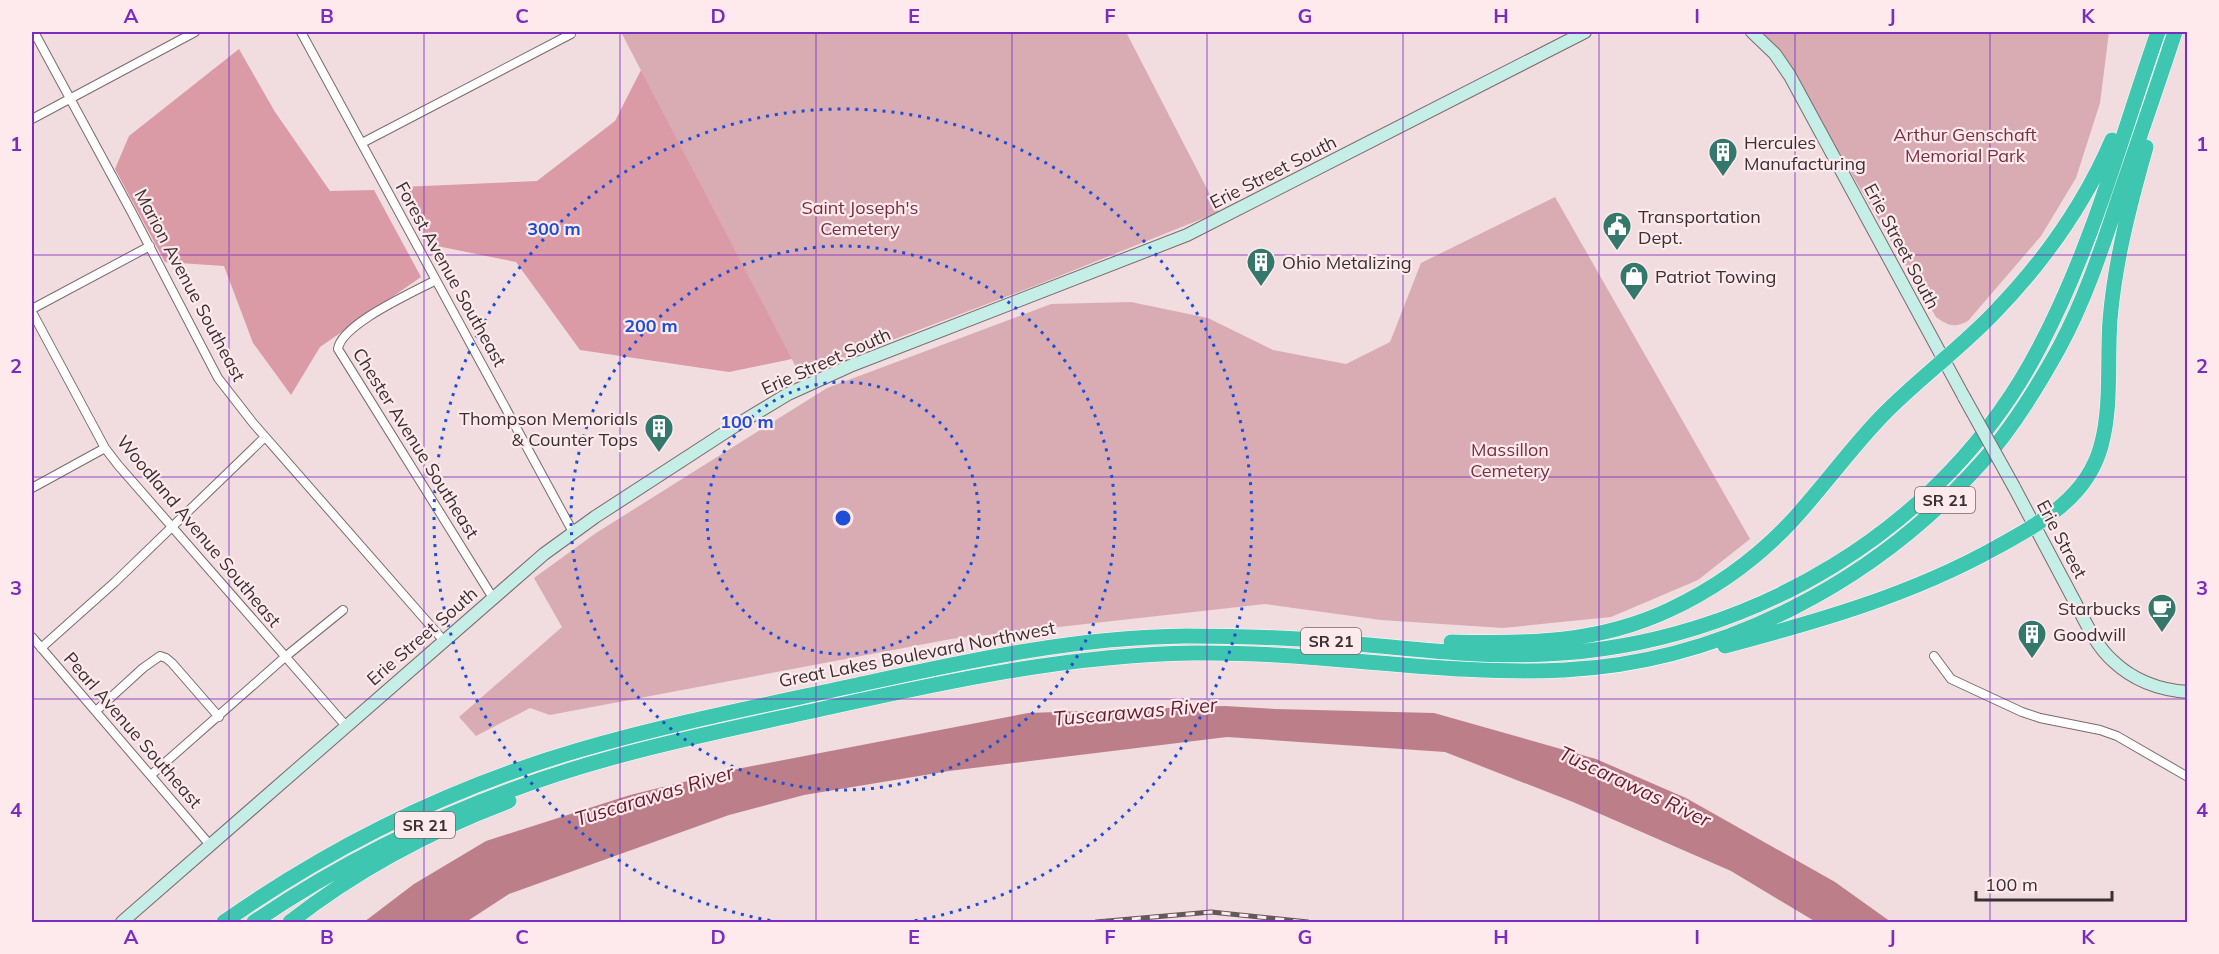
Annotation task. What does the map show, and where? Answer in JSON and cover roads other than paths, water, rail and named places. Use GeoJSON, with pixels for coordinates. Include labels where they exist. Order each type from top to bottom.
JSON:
{"type":"FeatureCollection","features":[{"type":"Feature","properties":{"kind":"highway"},"geometry":{"type":"LineString","coordinates":[[1362,645],[1389,641],[1509,643],[1566,640],[1619,629],[1670,610],[1723,580],[1771,542],[1870,428],[2014,292],[2068,220],[2105,157],[2157,32]]}},
{"type":"Feature","properties":{"kind":"highway","name":"Great Lakes Boulevard Northwest"},"geometry":{"type":"LineString","coordinates":[[224,922],[314,864],[366,835],[433,803],[497,777],[563,755],[663,728],[986,657],[1059,645],[1179,636],[1309,640],[1512,655],[1578,652],[1631,645],[1709,624],[1754,607],[1803,584],[1876,538],[1918,503],[1958,464],[1995,421],[2033,361],[2077,267],[2157,32]]}},
{"type":"Feature","properties":{"kind":"highway"},"geometry":{"type":"LineString","coordinates":[[1462,669],[1519,677],[1566,677],[1621,670],[1687,656],[1872,604],[1924,584],[2035,526],[2060,508],[2079,489],[2101,447],[2106,420],[2110,318],[2118,258],[2176,32]]}},
{"type":"Feature","properties":{"kind":"highway","name":"Great Lakes Boulevard Northwest"},"geometry":{"type":"LineString","coordinates":[[254,922],[339,869],[411,831],[508,791],[610,758],[715,732],[955,680],[1076,660],[1158,654],[1239,653],[1518,671],[1602,667],[1665,655],[1722,639],[1795,607],[1858,571],[1944,502],[1982,463],[2030,398],[2066,334],[2103,243],[2176,32]]}},
{"type":"Feature","properties":{"kind":"highway"},"geometry":{"type":"LineString","coordinates":[[290,922],[353,878],[442,830],[503,803],[576,776],[610,758]]}},
{"type":"Feature","properties":{"kind":"main road","name":"Erie Street South"},"geometry":{"type":"LineString","coordinates":[[122,922],[493,598],[573,532],[735,426],[796,390],[850,366],[1187,235],[1258,201],[1582,32]]}},
{"type":"Feature","properties":{"kind":"main road","name":"Erie Street South"},"geometry":{"type":"LineString","coordinates":[[1752,32],[1775,54],[1790,76],[1943,359]]}},
{"type":"Feature","properties":{"kind":"main road","name":"Erie Street"},"geometry":{"type":"LineString","coordinates":[[1943,359],[2092,632],[2108,656],[2124,670],[2147,683],[2160,688],[2187,692]]}},
{"type":"Feature","properties":{"kind":"street","name":"Marion Avenue Southeast"},"geometry":{"type":"LineString","coordinates":[[34,32],[150,246],[218,378],[265,437],[444,641]]}},
{"type":"Feature","properties":{"kind":"street"},"geometry":{"type":"LineString","coordinates":[[32,119],[195,32]]}},
{"type":"Feature","properties":{"kind":"street","name":"Forest Avenue Southeast"},"geometry":{"type":"LineString","coordinates":[[301,32],[573,532]]}},
{"type":"Feature","properties":{"kind":"street"},"geometry":{"type":"LineString","coordinates":[[362,143],[571,34]]}},
{"type":"Feature","properties":{"kind":"street"},"geometry":{"type":"LineString","coordinates":[[32,310],[150,246]]}},
{"type":"Feature","properties":{"kind":"street","name":"Chester Avenue Southeast"},"geometry":{"type":"LineString","coordinates":[[436,280],[365,319],[343,338],[338,349],[493,598]]}},
{"type":"Feature","properties":{"kind":"street","name":"Woodland Avenue Southeast"},"geometry":{"type":"LineString","coordinates":[[32,310],[105,448],[346,726]]}},
{"type":"Feature","properties":{"kind":"street"},"geometry":{"type":"LineString","coordinates":[[35,643],[115,582],[265,437]]}},
{"type":"Feature","properties":{"kind":"street"},"geometry":{"type":"LineString","coordinates":[[32,488],[105,448]]}},
{"type":"Feature","properties":{"kind":"street"},"geometry":{"type":"LineString","coordinates":[[151,775],[285,657],[343,610]]}},
{"type":"Feature","properties":{"kind":"street","name":"Pearl Avenue Southeast"},"geometry":{"type":"LineString","coordinates":[[35,643],[210,845]]}},
{"type":"Feature","properties":{"kind":"street"},"geometry":{"type":"LineString","coordinates":[[96,711],[143,668],[160,656],[172,663],[219,717]]}},
{"type":"Feature","properties":{"kind":"street"},"geometry":{"type":"LineString","coordinates":[[1934,656],[1951,679],[2022,712],[2117,736],[2187,777]]}},
{"type":"Feature","properties":{"kind":"water","name":"Tuscarawas River"},"geometry":{"type":"Polygon","coordinates":[[[1225,706],[1434,713],[1596,759],[1686,798],[1835,882],[1891,922],[1816,922],[1731,871],[1573,802],[1445,752],[1227,737],[949,771],[804,795],[729,815],[509,894],[466,922],[364,922],[414,884],[486,841],[630,795],[737,769],[1028,713],[1225,706]]]}},
{"type":"Feature","properties":{"kind":"railway"},"geometry":{"type":"LineString","coordinates":[[1096,922],[1211,912],[1308,922]]}},
{"type":"Feature","properties":{"kind":"place","name":"Hercules Manufacturing"},"geometry":{"type":"Point","coordinates":[1723,178]}},
{"type":"Feature","properties":{"kind":"place","name":"Transportation Dept."},"geometry":{"type":"Point","coordinates":[1617,252]}},
{"type":"Feature","properties":{"kind":"place","name":"Ohio Metalizing"},"geometry":{"type":"Point","coordinates":[1261,288]}},
{"type":"Feature","properties":{"kind":"place","name":"Patriot Towing"},"geometry":{"type":"Point","coordinates":[1634,302]}},
{"type":"Feature","properties":{"kind":"place","name":"Thompson Memorials & Counter Tops"},"geometry":{"type":"Point","coordinates":[659,454]}},
{"type":"Feature","properties":{"kind":"place","name":"Starbucks"},"geometry":{"type":"Point","coordinates":[2162,634]}},
{"type":"Feature","properties":{"kind":"place","name":"Goodwill"},"geometry":{"type":"Point","coordinates":[2032,660]}},
{"type":"Feature","properties":{"kind":"park label","name":"Arthur Genschaft Memorial Park"},"geometry":{"type":"Point","coordinates":[1965,144]}},
{"type":"Feature","properties":{"kind":"park label","name":"Saint Joseph's Cemetery"},"geometry":{"type":"Point","coordinates":[860,217]}},
{"type":"Feature","properties":{"kind":"park label","name":"Massillon Cemetery"},"geometry":{"type":"Point","coordinates":[1510,459]}}]}
